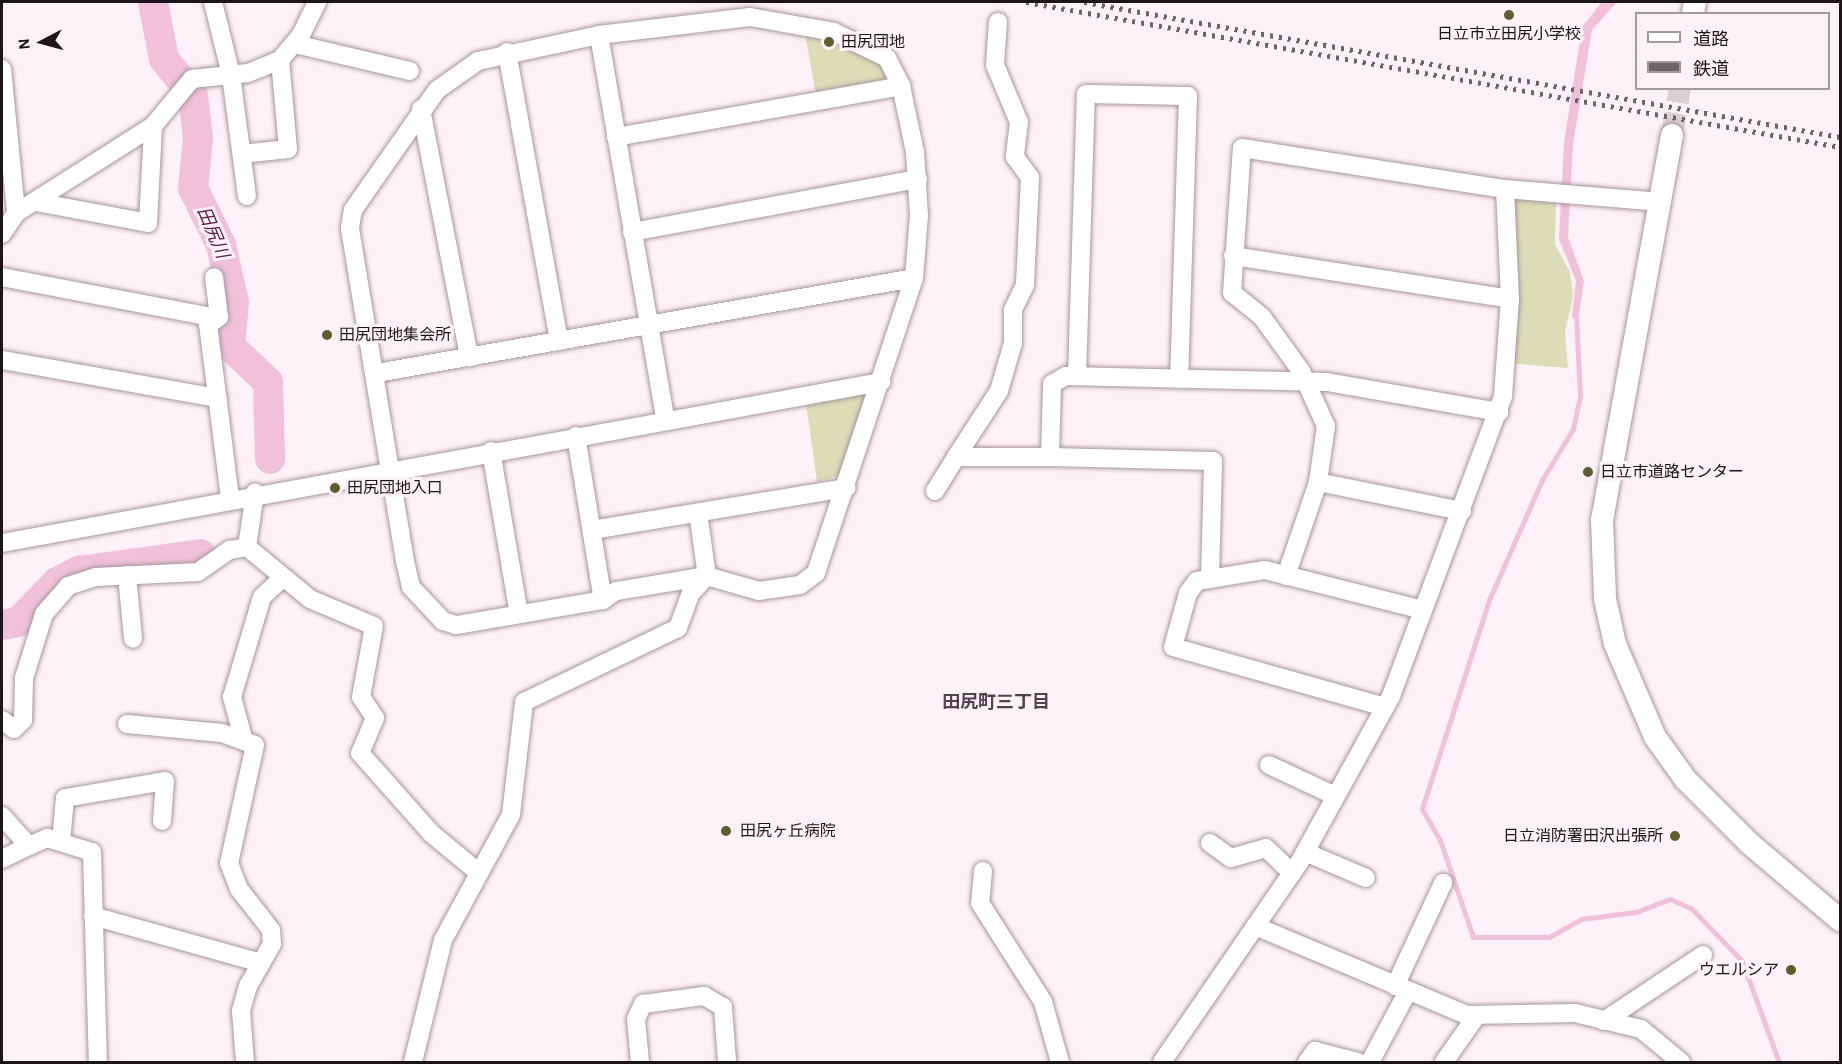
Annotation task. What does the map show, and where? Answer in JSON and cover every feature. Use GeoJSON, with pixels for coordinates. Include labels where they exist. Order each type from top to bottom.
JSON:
{"type":"FeatureCollection","features":[{"type":"Feature","properties":{"kind":"street"},"geometry":{"type":"LineString","coordinates":[[213,2],[231,75],[247,196]]}},
{"type":"Feature","properties":{"kind":"street"},"geometry":{"type":"LineString","coordinates":[[2,234],[16,213],[153,126],[187,84],[231,75],[280,60],[295,44],[317,2]]}},
{"type":"Feature","properties":{"kind":"street"},"geometry":{"type":"LineString","coordinates":[[723,18],[806,24],[874,48],[887,58],[901,86],[918,179],[915,278],[847,488],[816,573],[800,585],[748,591],[707,576],[616,591],[603,600],[456,625],[443,621],[417,595],[405,561],[378,373],[350,218],[422,109],[458,72],[507,52],[599,35],[723,18]]}},
{"type":"Feature","properties":{"kind":"street"},"geometry":{"type":"LineString","coordinates":[[935,491],[999,391],[1013,344],[1012,310],[1025,285],[1030,178],[1015,157],[1019,122],[994,65],[998,22]]}},
{"type":"Feature","properties":{"kind":"street"},"geometry":{"type":"LineString","coordinates":[[599,35],[665,419]]}},
{"type":"Feature","properties":{"kind":"street"},"geometry":{"type":"LineString","coordinates":[[295,44],[411,71]]}},
{"type":"Feature","properties":{"kind":"street"},"geometry":{"type":"LineString","coordinates":[[507,52],[559,341]]}},
{"type":"Feature","properties":{"kind":"street"},"geometry":{"type":"LineString","coordinates":[[242,154],[288,149],[280,60]]}},
{"type":"Feature","properties":{"kind":"street"},"geometry":{"type":"LineString","coordinates":[[2,69],[16,213]]}},
{"type":"Feature","properties":{"kind":"street"},"geometry":{"type":"LineString","coordinates":[[616,137],[901,86]]}},
{"type":"Feature","properties":{"kind":"street"},"geometry":{"type":"LineString","coordinates":[[1077,376],[1086,94],[1188,96],[1179,379]]}},
{"type":"Feature","properties":{"kind":"street"},"geometry":{"type":"LineString","coordinates":[[422,109],[469,357]]}},
{"type":"Feature","properties":{"kind":"street"},"geometry":{"type":"LineString","coordinates":[[36,202],[148,223],[153,126]]}},
{"type":"Feature","properties":{"kind":"street"},"geometry":{"type":"LineString","coordinates":[[1672,135],[1602,520],[1605,599],[1615,644],[1655,737],[1686,780],[1750,844],[1840,920]]}},
{"type":"Feature","properties":{"kind":"street"},"geometry":{"type":"LineString","coordinates":[[1286,576],[1318,482],[1326,426],[1306,382],[1262,317],[1232,293],[1242,148],[1504,189],[1660,202]]}},
{"type":"Feature","properties":{"kind":"street"},"geometry":{"type":"LineString","coordinates":[[632,232],[918,179]]}},
{"type":"Feature","properties":{"kind":"street"},"geometry":{"type":"LineString","coordinates":[[1162,1062],[1292,873],[1333,795],[1385,707],[1462,512],[1499,412],[1510,299],[1504,189]]}},
{"type":"Feature","properties":{"kind":"street"},"geometry":{"type":"LineString","coordinates":[[1233,256],[1510,299]]}},
{"type":"Feature","properties":{"kind":"street"},"geometry":{"type":"LineString","coordinates":[[2,277],[207,316],[230,498]]}},
{"type":"Feature","properties":{"kind":"street"},"geometry":{"type":"LineString","coordinates":[[208,325],[219,317],[214,278]]}},
{"type":"Feature","properties":{"kind":"street"},"geometry":{"type":"LineString","coordinates":[[378,373],[915,278]]}},
{"type":"Feature","properties":{"kind":"street"},"geometry":{"type":"LineString","coordinates":[[2,360],[218,398]]}},
{"type":"Feature","properties":{"kind":"street"},"geometry":{"type":"LineString","coordinates":[[1050,457],[1052,384],[1077,376],[1306,382],[1499,412]]}},
{"type":"Feature","properties":{"kind":"street"},"geometry":{"type":"LineString","coordinates":[[2,543],[392,467],[881,382]]}},
{"type":"Feature","properties":{"kind":"street"},"geometry":{"type":"LineString","coordinates":[[576,436],[603,600]]}},
{"type":"Feature","properties":{"kind":"street"},"geometry":{"type":"LineString","coordinates":[[491,451],[519,614]]}},
{"type":"Feature","properties":{"kind":"street"},"geometry":{"type":"LineString","coordinates":[[956,457],[1213,461],[1210,579]]}},
{"type":"Feature","properties":{"kind":"street"},"geometry":{"type":"LineString","coordinates":[[1318,482],[1462,512]]}},
{"type":"Feature","properties":{"kind":"street"},"geometry":{"type":"LineString","coordinates":[[592,530],[847,488]]}},
{"type":"Feature","properties":{"kind":"street"},"geometry":{"type":"LineString","coordinates":[[248,547],[255,494]]}},
{"type":"Feature","properties":{"kind":"street"},"geometry":{"type":"LineString","coordinates":[[698,513],[707,576]]}},
{"type":"Feature","properties":{"kind":"street"},"geometry":{"type":"LineString","coordinates":[[2,720],[14,729],[23,720],[24,678],[44,614],[68,586],[127,575],[198,572],[231,550],[248,547]]}},
{"type":"Feature","properties":{"kind":"street"},"geometry":{"type":"LineString","coordinates":[[248,547],[281,579],[340,616],[374,626],[361,697],[375,718],[360,753],[432,834],[478,872]]}},
{"type":"Feature","properties":{"kind":"street"},"geometry":{"type":"LineString","coordinates":[[1385,707],[1173,647],[1192,584],[1265,570],[1423,610]]}},
{"type":"Feature","properties":{"kind":"street"},"geometry":{"type":"LineString","coordinates":[[127,575],[133,639]]}},
{"type":"Feature","properties":{"kind":"street"},"geometry":{"type":"LineString","coordinates":[[413,1062],[433,966],[478,872],[511,815],[524,702],[675,631],[691,593],[707,576]]}},
{"type":"Feature","properties":{"kind":"street"},"geometry":{"type":"LineString","coordinates":[[244,741],[232,697],[262,597],[281,579]]}},
{"type":"Feature","properties":{"kind":"street"},"geometry":{"type":"LineString","coordinates":[[128,724],[222,733],[255,745],[229,863],[239,889],[271,930],[272,944],[261,963],[241,1011],[245,1062]]}},
{"type":"Feature","properties":{"kind":"street"},"geometry":{"type":"LineString","coordinates":[[1269,765],[1333,795]]}},
{"type":"Feature","properties":{"kind":"street"},"geometry":{"type":"LineString","coordinates":[[62,842],[65,798],[165,781],[162,821]]}},
{"type":"Feature","properties":{"kind":"street"},"geometry":{"type":"LineString","coordinates":[[2,816],[29,846]]}},
{"type":"Feature","properties":{"kind":"street"},"geometry":{"type":"LineString","coordinates":[[2,860],[47,838],[92,852],[98,1062]]}},
{"type":"Feature","properties":{"kind":"street"},"geometry":{"type":"LineString","coordinates":[[1210,843],[1231,858],[1266,848],[1292,873]]}},
{"type":"Feature","properties":{"kind":"street"},"geometry":{"type":"LineString","coordinates":[[1305,852],[1366,879]]}},
{"type":"Feature","properties":{"kind":"street"},"geometry":{"type":"LineString","coordinates":[[983,871],[980,903],[1043,1002],[1059,1062]]}},
{"type":"Feature","properties":{"kind":"street"},"geometry":{"type":"LineString","coordinates":[[1370,1062],[1443,883]]}},
{"type":"Feature","properties":{"kind":"street"},"geometry":{"type":"LineString","coordinates":[[93,916],[261,963]]}},
{"type":"Feature","properties":{"kind":"street"},"geometry":{"type":"LineString","coordinates":[[1255,926],[1401,989],[1477,1015],[1575,1012],[1641,1029],[1681,1062]]}},
{"type":"Feature","properties":{"kind":"street"},"geometry":{"type":"LineString","coordinates":[[1604,1021],[1703,955]]}},
{"type":"Feature","properties":{"kind":"street"},"geometry":{"type":"LineString","coordinates":[[640,1062],[636,1019],[643,1004],[704,996],[723,1007],[727,1062]]}},
{"type":"Feature","properties":{"kind":"street"},"geometry":{"type":"LineString","coordinates":[[1444,1062],[1465,1039],[1477,1015]]}},
{"type":"Feature","properties":{"kind":"street"},"geometry":{"type":"LineString","coordinates":[[1307,1062],[1315,1051],[1358,1062]]}},
{"type":"Feature","properties":{"kind":"green space"},"geometry":{"type":"Polygon","coordinates":[[[805,34],[877,62],[889,74],[883,82],[816,95],[805,34]]]}},
{"type":"Feature","properties":{"kind":"green space"},"geometry":{"type":"Polygon","coordinates":[[[1505,189],[1556,193],[1555,244],[1570,272],[1573,296],[1565,332],[1568,368],[1506,363],[1505,189]]]}},
{"type":"Feature","properties":{"kind":"green space"},"geometry":{"type":"Polygon","coordinates":[[[863,395],[868,403],[845,474],[817,482],[806,403],[863,395]]]}},
{"type":"Feature","properties":{"kind":"shaded area"},"geometry":{"type":"Polygon","coordinates":[[[1602,2],[1617,2],[1592,30],[1573,144],[1568,237],[1584,281],[1578,321],[1572,317],[1576,281],[1559,239],[1564,143],[1582,27],[1602,2]]]}},
{"type":"Feature","properties":{"kind":"waterway","name":"田尻川"},"geometry":{"type":"LineString","coordinates":[[153,2],[164,59],[193,95],[198,138],[193,188],[221,245],[234,302],[230,346],[268,382],[270,459]]}},
{"type":"Feature","properties":{"kind":"waterway"},"geometry":{"type":"LineString","coordinates":[[1576,314],[1580,396],[1573,429],[1542,480],[1489,600],[1422,809],[1440,840],[1473,937],[1549,937],[1581,919],[1636,912],[1670,899],[1692,909],[1742,961],[1779,1062]]}},
{"type":"Feature","properties":{"kind":"waterway","name":"田尻川"},"geometry":{"type":"LineString","coordinates":[[2,625],[18,622],[57,582],[79,571],[201,554]]}},
{"type":"Feature","properties":{"kind":"tunnel"},"geometry":{"type":"LineString","coordinates":[[1672,135],[1680,90]]}},
{"type":"Feature","properties":{"kind":"railway"},"geometry":{"type":"LineString","coordinates":[[1026,2],[1840,147]]}},
{"type":"Feature","properties":{"kind":"railway"},"geometry":{"type":"LineString","coordinates":[[1084,2],[1840,137]]}},
{"type":"Feature","properties":{"kind":"place","name":"日立市立田尻小学校"},"geometry":{"type":"Point","coordinates":[1509,15]}},
{"type":"Feature","properties":{"kind":"place","name":"田尻団地"},"geometry":{"type":"Point","coordinates":[829,42]}},
{"type":"Feature","properties":{"kind":"place","name":"田尻団地集会所"},"geometry":{"type":"Point","coordinates":[327,335]}},
{"type":"Feature","properties":{"kind":"place","name":"日立市道路センター"},"geometry":{"type":"Point","coordinates":[1588,472]}},
{"type":"Feature","properties":{"kind":"place","name":"田尻団地入口"},"geometry":{"type":"Point","coordinates":[335,488]}},
{"type":"Feature","properties":{"kind":"place","name":"田尻ヶ丘病院"},"geometry":{"type":"Point","coordinates":[726,831]}},
{"type":"Feature","properties":{"kind":"place","name":"日立消防署田沢出張所"},"geometry":{"type":"Point","coordinates":[1675,836]}},
{"type":"Feature","properties":{"kind":"place","name":"ウエルシア"},"geometry":{"type":"Point","coordinates":[1791,970]}},
{"type":"Feature","properties":{"kind":"district","name":"田尻町三丁目"},"geometry":{"type":"Point","coordinates":[996,703]}}]}
